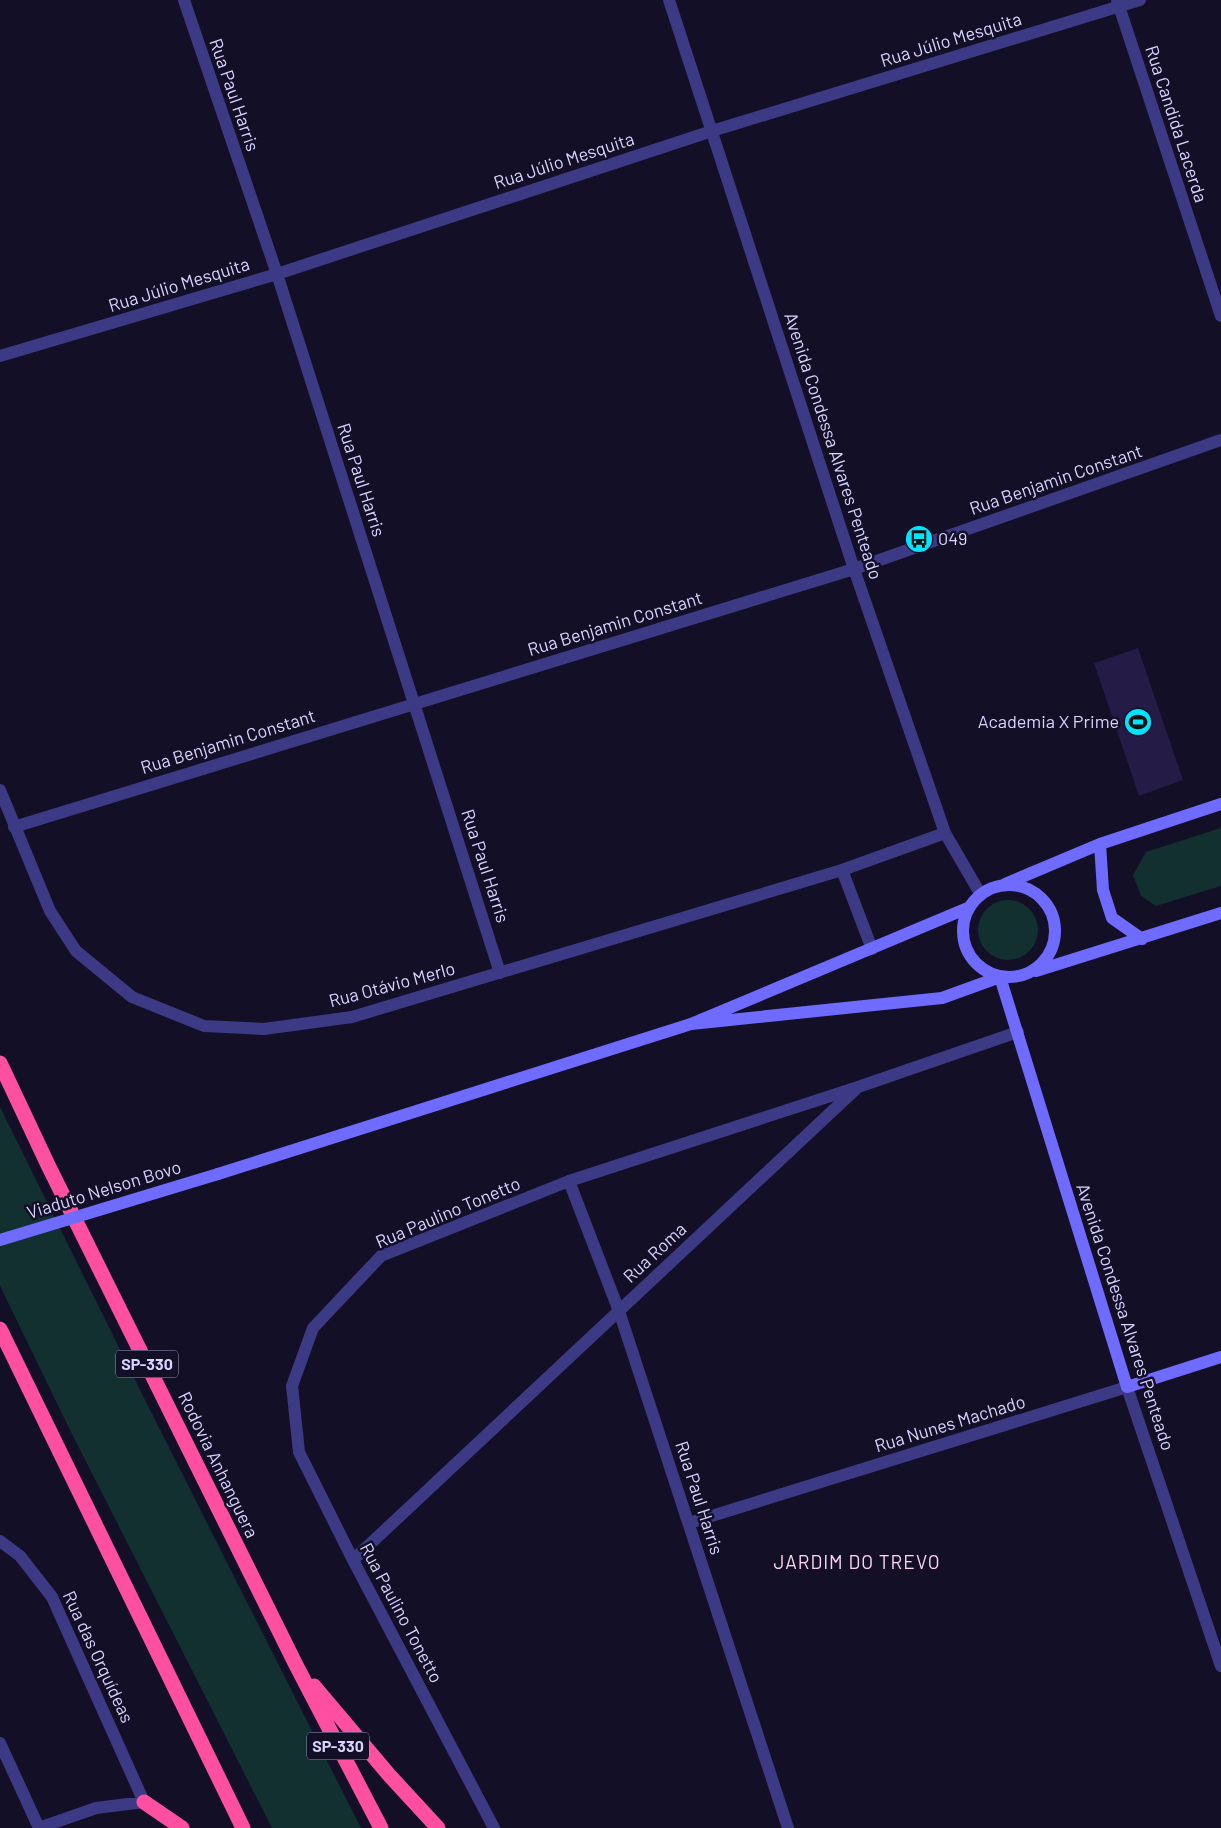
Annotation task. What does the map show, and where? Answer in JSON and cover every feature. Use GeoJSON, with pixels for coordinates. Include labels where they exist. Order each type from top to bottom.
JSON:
{"type":"FeatureCollection","features":[{"type":"Feature","properties":{"kind":"highway","name":"Rodovia Anhanguera"},"geometry":{"type":"LineString","coordinates":[[0,1063],[48,1165],[296,1665],[381,1828]]}},
{"type":"Feature","properties":{"kind":"highway"},"geometry":{"type":"LineString","coordinates":[[0,1329],[243,1828]]}},
{"type":"Feature","properties":{"kind":"highway"},"geometry":{"type":"LineString","coordinates":[[296,1665],[390,1776],[438,1828]]}},
{"type":"Feature","properties":{"kind":"highway"},"geometry":{"type":"LineString","coordinates":[[144,1802],[182,1828]]}},
{"type":"Feature","properties":{"kind":"street","name":"Rua Paul Harris"},"geometry":{"type":"LineString","coordinates":[[184,0],[277,274],[500,973]]}},
{"type":"Feature","properties":{"kind":"street","name":"Avenida Condessa Alvares Penteado"},"geometry":{"type":"LineString","coordinates":[[669,0],[854,569],[945,833],[981,894]]}},
{"type":"Feature","properties":{"kind":"street","name":"Rua Júlio Mesquita"},"geometry":{"type":"LineString","coordinates":[[0,356],[277,274],[712,131],[1118,3],[1140,0]]}},
{"type":"Feature","properties":{"kind":"street","name":"Rua Candida Lacerda"},"geometry":{"type":"LineString","coordinates":[[1118,3],[1221,316]]}},
{"type":"Feature","properties":{"kind":"street","name":"Rua Benjamin Constant"},"geometry":{"type":"LineString","coordinates":[[14,827],[854,569],[1221,440]]}},
{"type":"Feature","properties":{"kind":"street","name":"Rua Otávio Merlo"},"geometry":{"type":"LineString","coordinates":[[0,790],[50,912],[76,951],[132,997],[204,1026],[264,1029],[352,1017],[842,870],[945,833]]}},
{"type":"Feature","properties":{"kind":"street"},"geometry":{"type":"LineString","coordinates":[[1221,804],[1100,844],[981,894],[970,907],[964,921],[963,936],[966,950],[975,963],[986,972],[1000,977],[1016,977],[1221,914]]}},
{"type":"Feature","properties":{"kind":"street"},"geometry":{"type":"LineString","coordinates":[[1100,844],[1103,890],[1112,918],[1142,939]]}},
{"type":"Feature","properties":{"kind":"street"},"geometry":{"type":"LineString","coordinates":[[842,870],[872,949]]}},
{"type":"Feature","properties":{"kind":"street"},"geometry":{"type":"LineString","coordinates":[[999,886],[1014,886],[1028,889],[1041,897],[1050,909],[1055,923],[1055,937],[1051,951],[1043,964],[1031,972]]}},
{"type":"Feature","properties":{"kind":"street"},"geometry":{"type":"LineString","coordinates":[[691,1024],[970,907]]}},
{"type":"Feature","properties":{"kind":"street","name":"Avenida Condessa Alvares Penteado"},"geometry":{"type":"LineString","coordinates":[[1000,977],[1127,1387],[1221,1666]]}},
{"type":"Feature","properties":{"kind":"street"},"geometry":{"type":"LineString","coordinates":[[691,1024],[942,998],[1000,977]]}},
{"type":"Feature","properties":{"kind":"street","name":"Viaduto Nelson Bovo"},"geometry":{"type":"LineString","coordinates":[[0,1240],[218,1174],[691,1024]]}},
{"type":"Feature","properties":{"kind":"street","name":"Rua Roma"},"geometry":{"type":"LineString","coordinates":[[353,1560],[858,1087],[1018,1032]]}},
{"type":"Feature","properties":{"kind":"street","name":"Rua Paulino Tonetto"},"geometry":{"type":"LineString","coordinates":[[494,1828],[353,1560],[299,1452],[292,1386],[313,1328],[381,1256],[569,1181],[858,1087]]}},
{"type":"Feature","properties":{"kind":"street","name":"Rua Paul Harris"},"geometry":{"type":"LineString","coordinates":[[569,1181],[619,1311],[788,1828]]}},
{"type":"Feature","properties":{"kind":"street","name":"Rua Nunes Machado"},"geometry":{"type":"LineString","coordinates":[[689,1523],[1221,1357]]}},
{"type":"Feature","properties":{"kind":"street","name":"Rua das Orquídeas"},"geometry":{"type":"LineString","coordinates":[[0,1541],[20,1556],[52,1597],[144,1802]]}},
{"type":"Feature","properties":{"kind":"street"},"geometry":{"type":"LineString","coordinates":[[0,1743],[39,1828],[96,1808],[144,1802]]}},
{"type":"Feature","properties":{"kind":"green space"},"geometry":{"type":"Polygon","coordinates":[[[1221,828],[1221,886],[1156,906],[1141,896],[1133,875],[1146,852],[1221,828]]]}},
{"type":"Feature","properties":{"kind":"green space"},"geometry":{"type":"Polygon","coordinates":[[[1008,900],[1025,905],[1033,913],[1038,930],[1033,947],[1025,955],[1008,960],[991,955],[983,947],[978,930],[983,913],[991,905],[1008,900]]]}},
{"type":"Feature","properties":{"kind":"green space"},"geometry":{"type":"Polygon","coordinates":[[[0,1107],[143,1396],[361,1828],[272,1828],[69,1428],[0,1286],[0,1107]]]}},
{"type":"Feature","properties":{"kind":"building","name":"Academia X Prime"},"geometry":{"type":"Polygon","coordinates":[[[1138,648],[1183,780],[1139,796],[1094,663],[1138,648]]]}},
{"type":"Feature","properties":{"kind":"place","name":"049"},"geometry":{"type":"Point","coordinates":[919,539]}},
{"type":"Feature","properties":{"kind":"place","name":"Academia X Prime"},"geometry":{"type":"Point","coordinates":[1138,722]}},
{"type":"Feature","properties":{"kind":"district","name":"JARDIM DO TREVO"},"geometry":{"type":"Point","coordinates":[857,1562]}}]}
